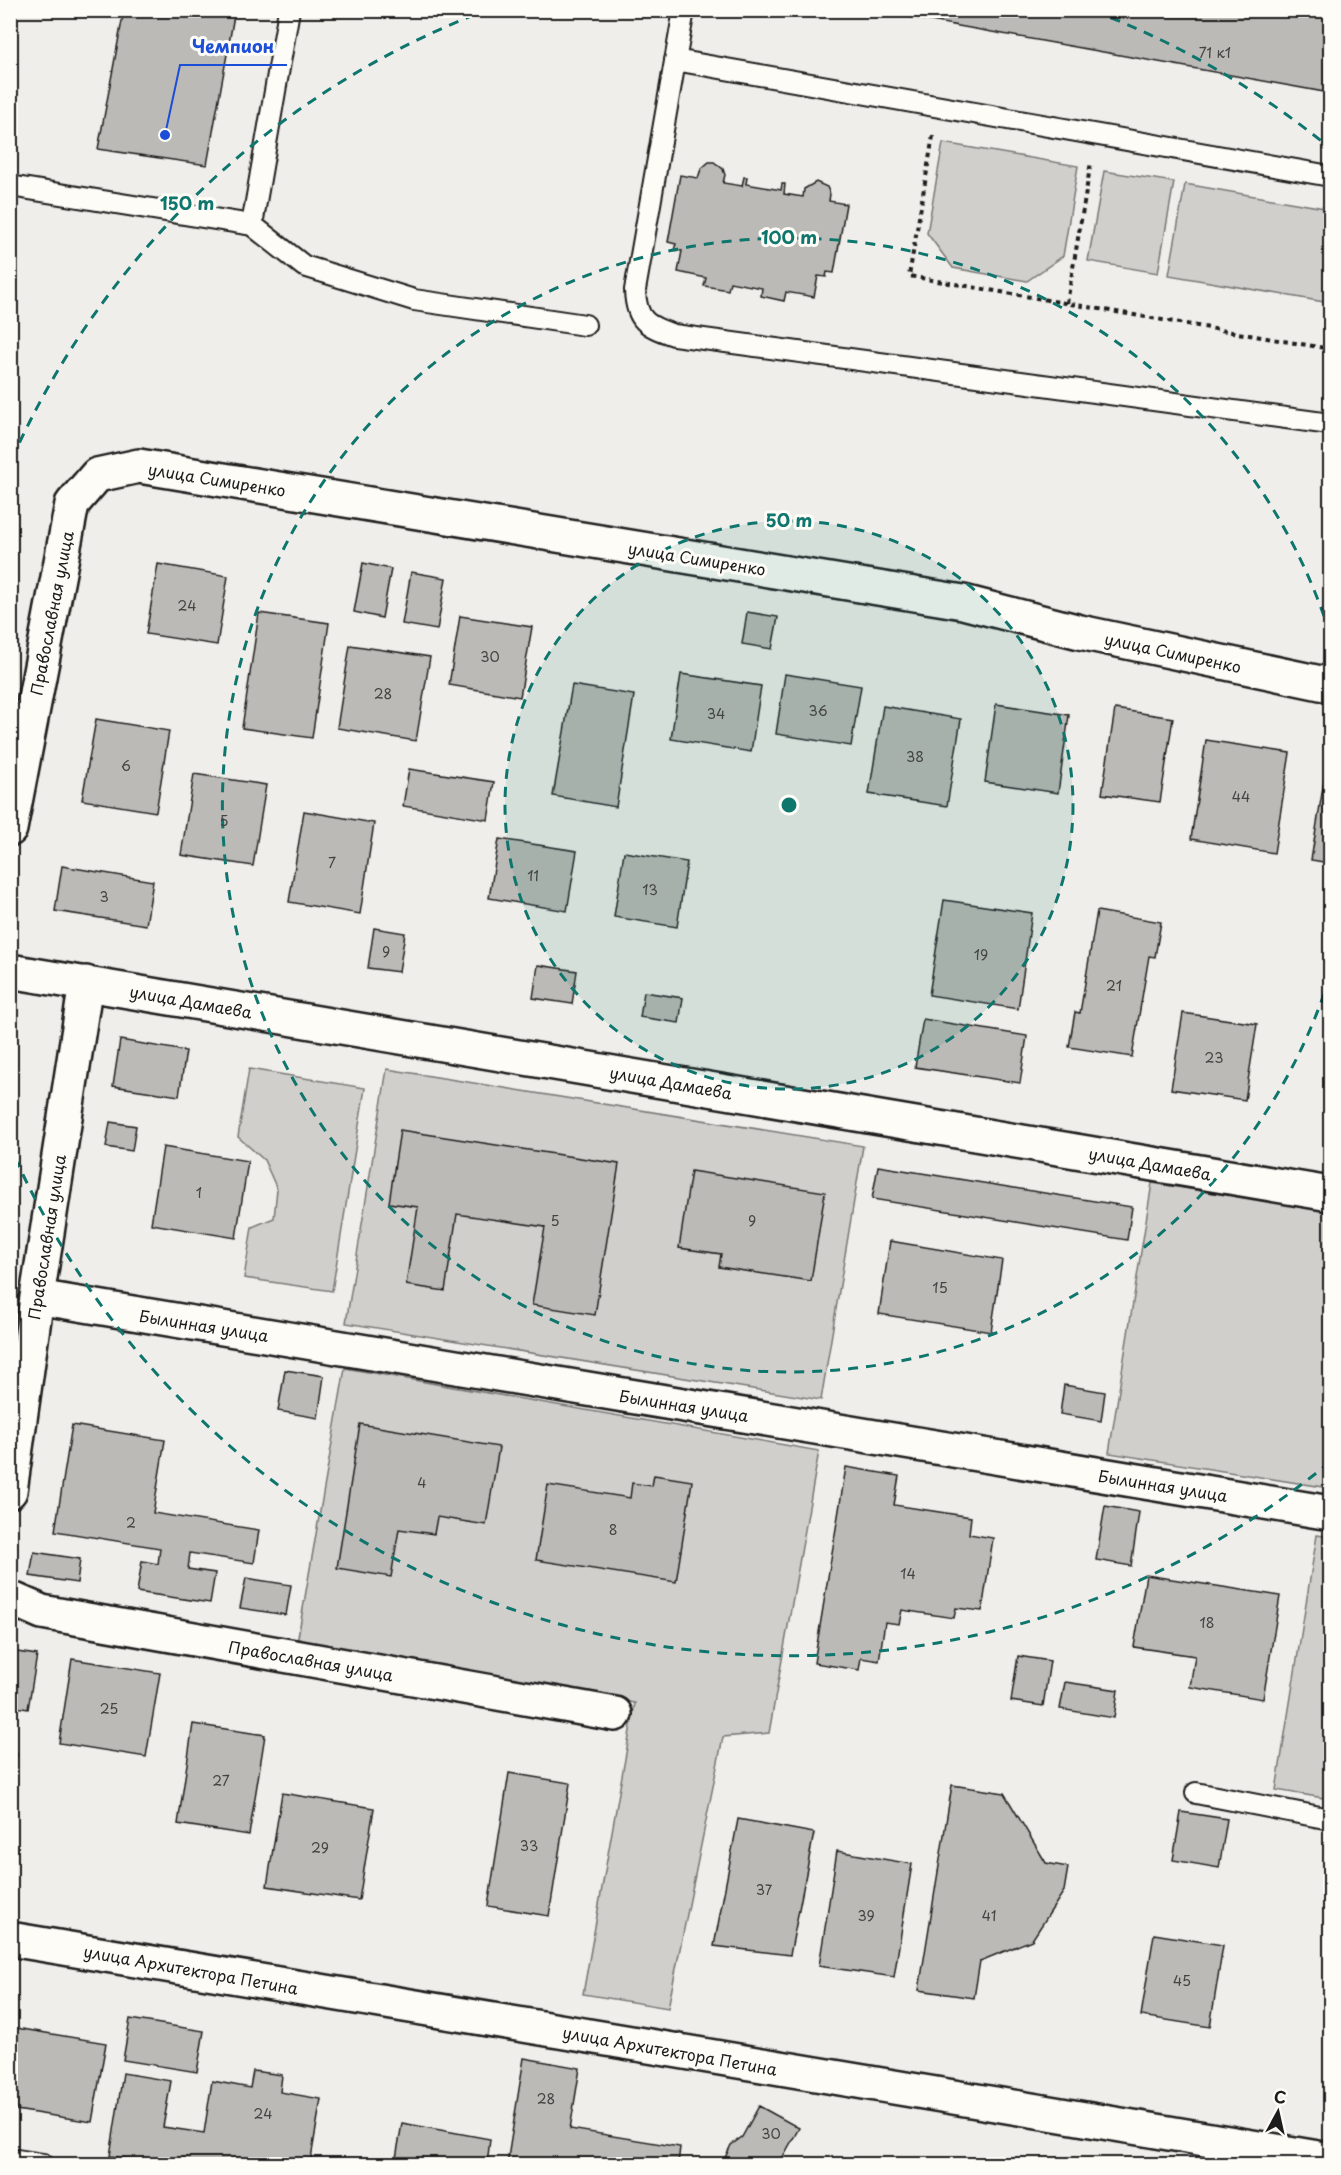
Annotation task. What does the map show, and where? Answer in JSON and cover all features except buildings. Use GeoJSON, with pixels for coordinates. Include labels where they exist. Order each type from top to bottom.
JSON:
{"type":"FeatureCollection","features":[{"type":"Feature","properties":{"kind":"street","name":"улица Симиренко"},"geometry":{"type":"LineString","coordinates":[[72,504],[97,475],[139,466],[963,602],[1080,632],[1330,685]]}},
{"type":"Feature","properties":{"kind":"street","name":"Православная улица"},"geometry":{"type":"LineString","coordinates":[[10,829],[72,504]]}},
{"type":"Feature","properties":{"kind":"street","name":"улица Дамаева"},"geometry":{"type":"LineString","coordinates":[[10,971],[1330,1194]]}},
{"type":"Feature","properties":{"kind":"street","name":"Православная улица"},"geometry":{"type":"LineString","coordinates":[[10,1491],[37,1297],[87,983]]}},
{"type":"Feature","properties":{"kind":"street","name":"Былинная улица"},"geometry":{"type":"LineString","coordinates":[[37,1297],[1330,1513]]}},
{"type":"Feature","properties":{"kind":"street","name":"Православная улица"},"geometry":{"type":"LineString","coordinates":[[10,1598],[42,1612],[615,1714]]}},
{"type":"Feature","properties":{"kind":"street","name":"улица Архитектора Петина"},"geometry":{"type":"LineString","coordinates":[[10,1939],[1330,2160]]}},
{"type":"Feature","properties":{"kind":"lane"},"geometry":{"type":"LineString","coordinates":[[252,225],[289,10]]}},
{"type":"Feature","properties":{"kind":"lane"},"geometry":{"type":"LineString","coordinates":[[684,10],[635,290],[636,308],[651,328],[674,335],[1330,424]]}},
{"type":"Feature","properties":{"kind":"lane"},"geometry":{"type":"LineString","coordinates":[[675,60],[1330,176]]}},
{"type":"Feature","properties":{"kind":"lane"},"geometry":{"type":"LineString","coordinates":[[10,186],[252,225],[304,266],[414,300],[585,326]]}},
{"type":"Feature","properties":{"kind":"lane"},"geometry":{"type":"LineString","coordinates":[[1196,1793],[1330,1819]]}},
{"type":"Feature","properties":{"kind":"lane"},"geometry":{"type":"LineString","coordinates":[[10,2159],[43,2164]]}},
{"type":"Feature","properties":{"kind":"path"},"geometry":{"type":"LineString","coordinates":[[938,107],[909,276],[1330,349]]}},
{"type":"Feature","properties":{"kind":"path"},"geometry":{"type":"LineString","coordinates":[[1067,303],[1096,135]]}},
{"type":"Feature","properties":{"kind":"shaded area"},"geometry":{"type":"Polygon","coordinates":[[[943,143],[1078,166],[1063,256],[1027,281],[953,268],[927,233],[943,143]]]}},
{"type":"Feature","properties":{"kind":"shaded area"},"geometry":{"type":"Polygon","coordinates":[[[1104,171],[1174,182],[1158,273],[1088,261],[1104,171]]]}},
{"type":"Feature","properties":{"kind":"shaded area"},"geometry":{"type":"Polygon","coordinates":[[[1185,184],[1330,209],[1330,303],[1169,275],[1185,184]]]}},
{"type":"Feature","properties":{"kind":"shaded area"},"geometry":{"type":"Polygon","coordinates":[[[249,1069],[365,1088],[332,1291],[244,1278],[252,1227],[274,1218],[277,1189],[264,1160],[238,1137],[249,1069]]]}},
{"type":"Feature","properties":{"kind":"shaded area"},"geometry":{"type":"Polygon","coordinates":[[[387,1069],[863,1146],[821,1400],[346,1323],[387,1069]]]}},
{"type":"Feature","properties":{"kind":"shaded area"},"geometry":{"type":"Polygon","coordinates":[[[1152,1183],[1330,1211],[1330,1488],[1109,1453],[1152,1183]]]}},
{"type":"Feature","properties":{"kind":"shaded area"},"geometry":{"type":"Polygon","coordinates":[[[345,1368],[819,1451],[769,1733],[723,1737],[668,2008],[583,1994],[635,1703],[297,1643],[345,1368]]]}},
{"type":"Feature","properties":{"kind":"shaded area"},"geometry":{"type":"Polygon","coordinates":[[[1317,1535],[1330,1537],[1330,1799],[1276,1790],[1317,1535]]]}},
{"type":"Feature","properties":{"kind":"place","name":"Чемпион"},"geometry":{"type":"Point","coordinates":[165,135]}}]}
